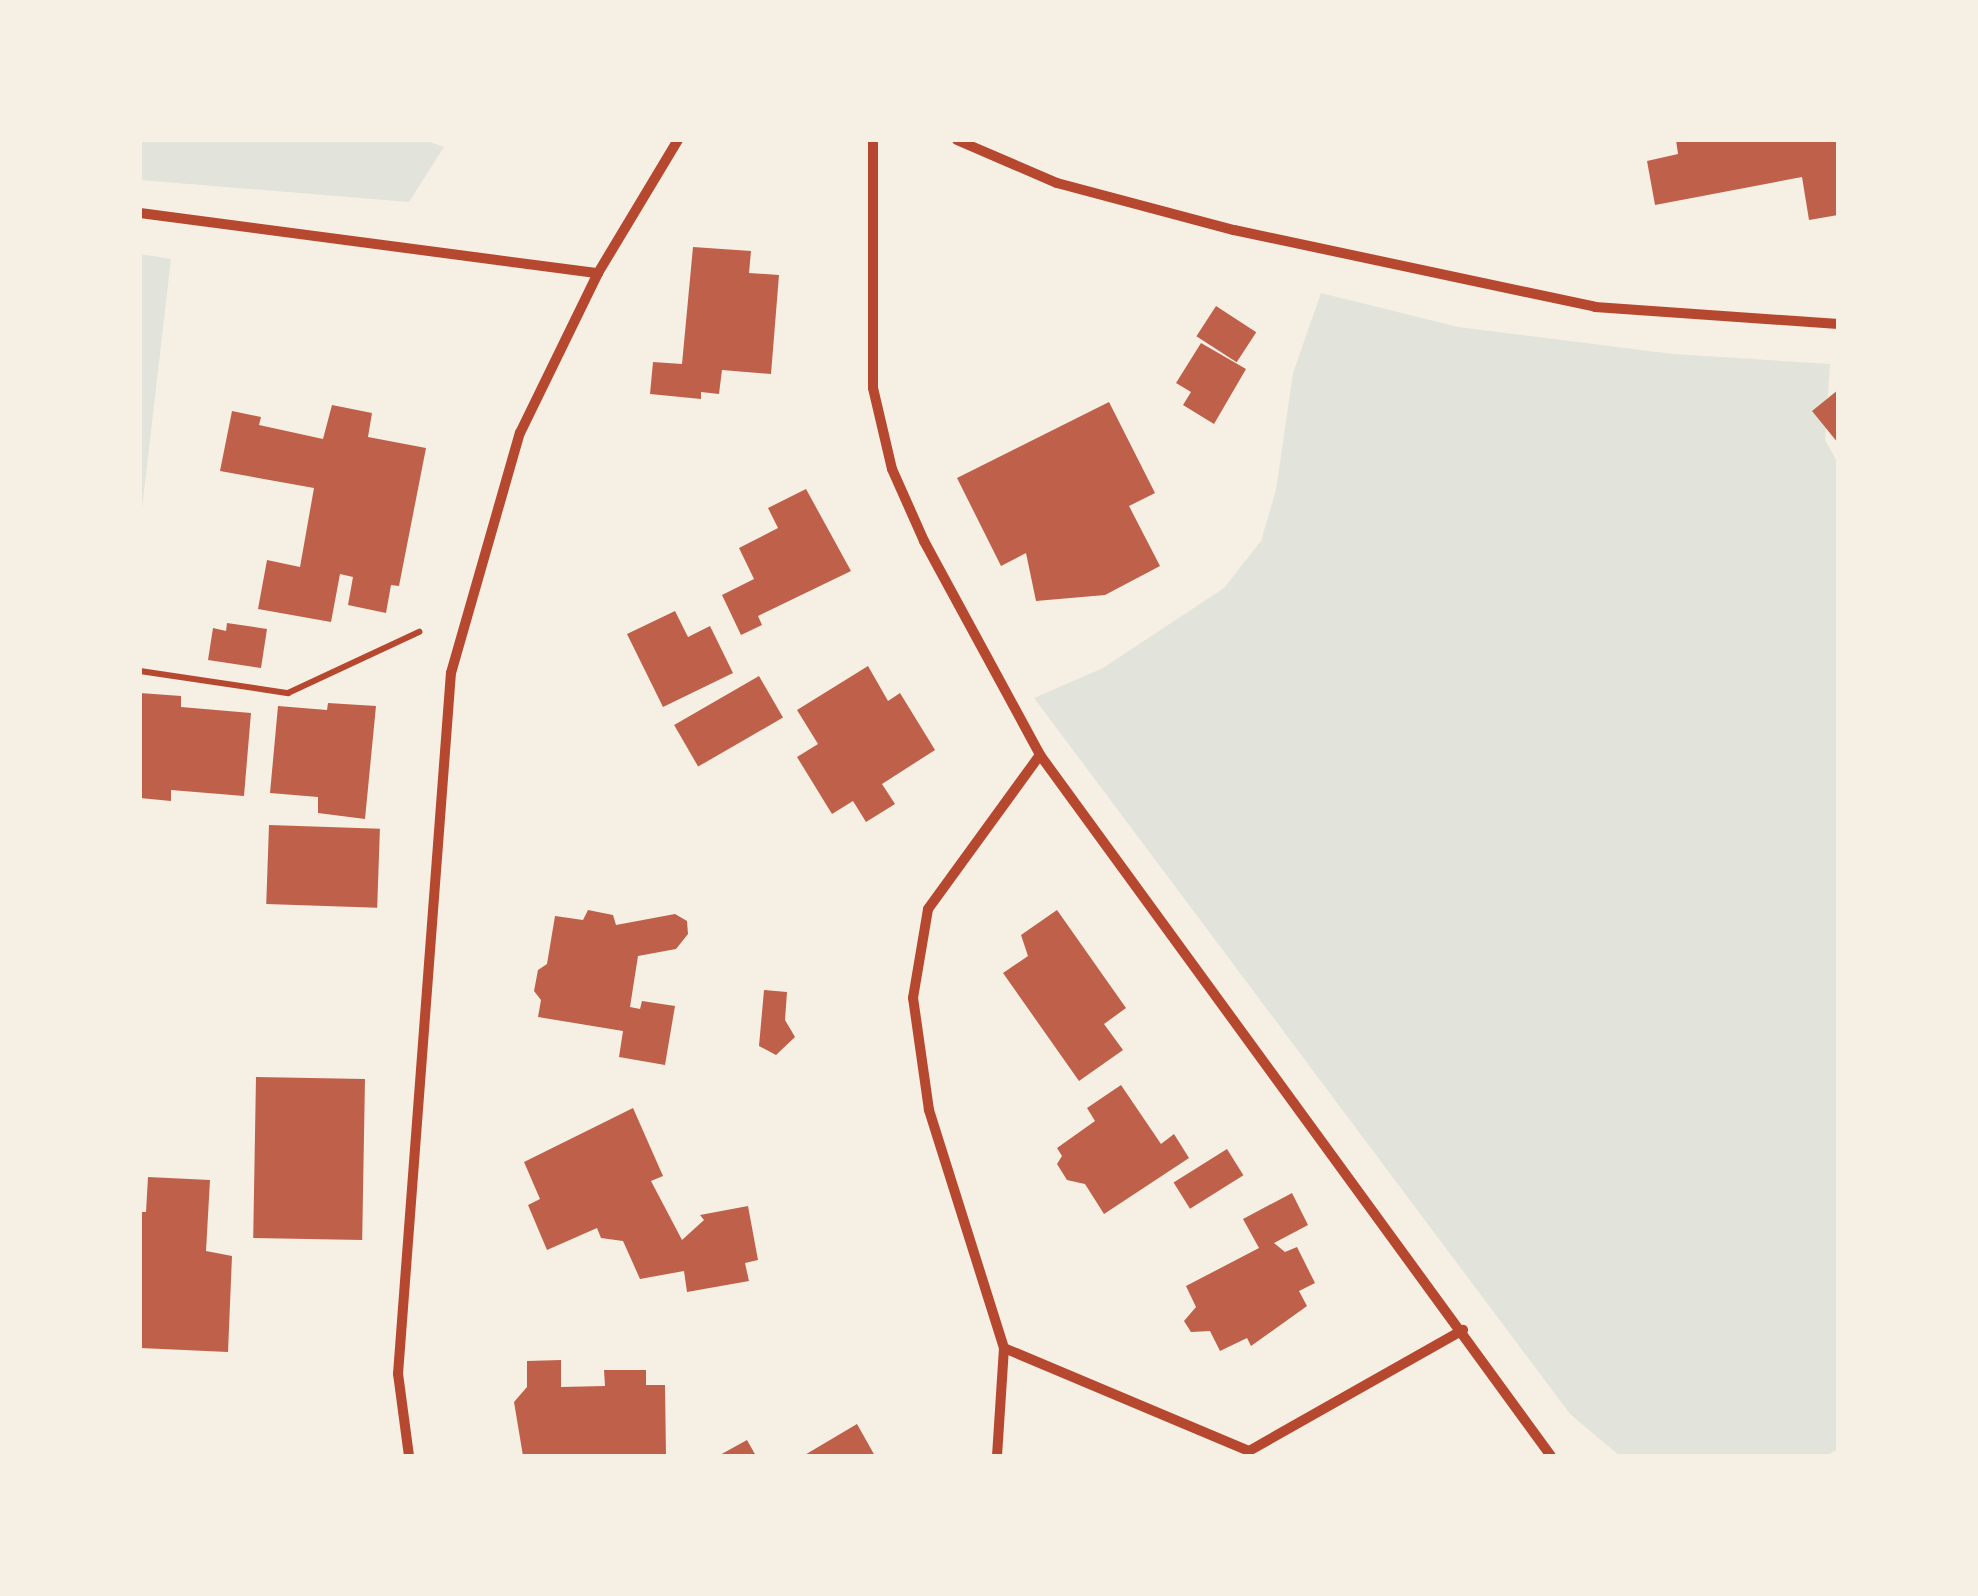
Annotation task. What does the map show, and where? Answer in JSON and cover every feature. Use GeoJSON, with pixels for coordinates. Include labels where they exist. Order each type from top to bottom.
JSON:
{"type":"FeatureCollection","features":[{"type":"Feature","properties":{"kind":"street"},"geometry":{"type":"LineString","coordinates":[[408,1456],[398,1374],[451,673],[520,433],[598,273],[678,140]]}},
{"type":"Feature","properties":{"kind":"street"},"geometry":{"type":"LineString","coordinates":[[873,140],[873,388],[892,469],[1040,755],[1552,1456]]}},
{"type":"Feature","properties":{"kind":"street"},"geometry":{"type":"LineString","coordinates":[[957,140],[1057,183],[1198,221],[1595,307],[1838,324]]}},
{"type":"Feature","properties":{"kind":"street"},"geometry":{"type":"LineString","coordinates":[[140,213],[598,273]]}},
{"type":"Feature","properties":{"kind":"street"},"geometry":{"type":"LineString","coordinates":[[996,1456],[1004,1348],[929,1110],[913,998],[928,909],[1040,755]]}},
{"type":"Feature","properties":{"kind":"street"},"geometry":{"type":"LineString","coordinates":[[1004,1348],[1245,1454],[1463,1330]]}},
{"type":"Feature","properties":{"kind":"path"},"geometry":{"type":"LineString","coordinates":[[140,671],[288,693],[469,609]]}},
{"type":"Feature","properties":{"kind":"shaded area"},"geometry":{"type":"Polygon","coordinates":[[[140,140],[425,140],[444,147],[409,202],[140,180],[140,140]]]}},
{"type":"Feature","properties":{"kind":"shaded area"},"geometry":{"type":"Polygon","coordinates":[[[140,254],[171,259],[140,526],[140,254]]]}},
{"type":"Feature","properties":{"kind":"shaded area"},"geometry":{"type":"Polygon","coordinates":[[[1321,293],[1458,327],[1673,354],[1830,364],[1825,440],[1838,463],[1838,1449],[1826,1456],[1620,1456],[1570,1414],[1034,698],[1103,668],[1224,588],[1261,541],[1276,490],[1293,373],[1321,293]]]}},
{"type":"Feature","properties":{"kind":"building"},"geometry":{"type":"Polygon","coordinates":[[[1676,140],[1838,140],[1838,215],[1809,220],[1802,177],[1655,205],[1647,161],[1678,154],[1676,140]]]}},
{"type":"Feature","properties":{"kind":"building"},"geometry":{"type":"Polygon","coordinates":[[[693,247],[751,251],[749,273],[779,275],[771,374],[722,370],[719,394],[701,392],[701,399],[650,394],[653,362],[682,364],[693,247]]]}},
{"type":"Feature","properties":{"kind":"building"},"geometry":{"type":"Polygon","coordinates":[[[1216,306],[1256,332],[1237,362],[1196,336],[1216,306]]]}},
{"type":"Feature","properties":{"kind":"building"},"geometry":{"type":"Polygon","coordinates":[[[1201,343],[1246,369],[1214,424],[1183,405],[1191,392],[1176,383],[1201,343]]]}},
{"type":"Feature","properties":{"kind":"building"},"geometry":{"type":"Polygon","coordinates":[[[1838,390],[1838,443],[1812,411],[1838,390]]]}},
{"type":"Feature","properties":{"kind":"building"},"geometry":{"type":"Polygon","coordinates":[[[1109,402],[1155,493],[1129,506],[1160,566],[1105,595],[1036,601],[1026,553],[1001,566],[957,478],[1109,402]]]}},
{"type":"Feature","properties":{"kind":"building"},"geometry":{"type":"Polygon","coordinates":[[[332,405],[372,413],[368,437],[426,448],[399,586],[391,585],[386,613],[348,605],[353,577],[340,574],[331,622],[258,609],[267,560],[300,567],[314,488],[220,471],[232,411],[261,417],[259,425],[323,439],[332,405]]]}},
{"type":"Feature","properties":{"kind":"building"},"geometry":{"type":"Polygon","coordinates":[[[806,489],[851,571],[758,616],[762,625],[741,635],[722,595],[754,579],[739,548],[778,528],[768,508],[806,489]]]}},
{"type":"Feature","properties":{"kind":"building"},"geometry":{"type":"Polygon","coordinates":[[[675,611],[688,637],[710,626],[733,673],[663,707],[627,634],[675,611]]]}},
{"type":"Feature","properties":{"kind":"building"},"geometry":{"type":"Polygon","coordinates":[[[227,623],[267,629],[261,668],[208,660],[213,628],[226,631],[227,623]]]}},
{"type":"Feature","properties":{"kind":"building"},"geometry":{"type":"Polygon","coordinates":[[[868,666],[888,701],[900,693],[935,750],[882,784],[895,804],[866,822],[853,801],[832,814],[797,757],[818,744],[797,710],[868,666]]]}},
{"type":"Feature","properties":{"kind":"building"},"geometry":{"type":"Polygon","coordinates":[[[759,676],[783,718],[698,767],[674,725],[759,676]]]}},
{"type":"Feature","properties":{"kind":"building"},"geometry":{"type":"Polygon","coordinates":[[[140,693],[181,696],[181,707],[251,713],[244,796],[171,790],[171,801],[140,798],[140,693]]]}},
{"type":"Feature","properties":{"kind":"building"},"geometry":{"type":"Polygon","coordinates":[[[328,703],[376,706],[365,819],[318,813],[318,797],[270,793],[278,706],[327,710],[328,703]]]}},
{"type":"Feature","properties":{"kind":"building"},"geometry":{"type":"Polygon","coordinates":[[[269,825],[380,829],[377,908],[266,904],[269,825]]]}},
{"type":"Feature","properties":{"kind":"building"},"geometry":{"type":"Polygon","coordinates":[[[588,910],[613,915],[616,925],[675,914],[687,921],[688,934],[676,949],[638,956],[630,1007],[640,1009],[642,1001],[675,1006],[665,1065],[619,1057],[623,1031],[538,1017],[541,1000],[534,991],[538,970],[547,964],[555,916],[583,920],[588,910]]]}},
{"type":"Feature","properties":{"kind":"building"},"geometry":{"type":"Polygon","coordinates":[[[1057,910],[1126,1008],[1104,1024],[1123,1050],[1079,1081],[1003,973],[1028,956],[1021,935],[1057,910]]]}},
{"type":"Feature","properties":{"kind":"building"},"geometry":{"type":"Polygon","coordinates":[[[764,990],[787,992],[785,1020],[795,1037],[776,1055],[759,1046],[764,990]]]}},
{"type":"Feature","properties":{"kind":"building"},"geometry":{"type":"Polygon","coordinates":[[[256,1077],[365,1079],[362,1240],[253,1238],[256,1077]]]}},
{"type":"Feature","properties":{"kind":"building"},"geometry":{"type":"Polygon","coordinates":[[[1121,1085],[1161,1144],[1174,1134],[1189,1158],[1104,1214],[1085,1184],[1067,1180],[1057,1164],[1062,1156],[1057,1148],[1095,1121],[1087,1108],[1121,1085]]]}},
{"type":"Feature","properties":{"kind":"building"},"geometry":{"type":"Polygon","coordinates":[[[633,1108],[663,1176],[651,1181],[682,1240],[704,1220],[700,1215],[748,1206],[758,1260],[745,1263],[749,1281],[687,1292],[684,1271],[640,1279],[623,1241],[601,1238],[597,1228],[547,1250],[528,1205],[540,1199],[524,1162],[633,1108]]]}},
{"type":"Feature","properties":{"kind":"building"},"geometry":{"type":"Polygon","coordinates":[[[1227,1149],[1243,1175],[1190,1209],[1174,1182],[1227,1149]]]}},
{"type":"Feature","properties":{"kind":"building"},"geometry":{"type":"Polygon","coordinates":[[[148,1177],[210,1180],[206,1251],[232,1256],[228,1352],[140,1348],[140,1212],[146,1212],[148,1177]]]}},
{"type":"Feature","properties":{"kind":"building"},"geometry":{"type":"Polygon","coordinates":[[[1292,1193],[1308,1225],[1274,1243],[1285,1252],[1297,1247],[1315,1283],[1299,1291],[1307,1306],[1251,1346],[1247,1338],[1220,1351],[1210,1331],[1191,1332],[1184,1321],[1196,1307],[1186,1286],[1259,1248],[1243,1219],[1292,1193]]]}},
{"type":"Feature","properties":{"kind":"building"},"geometry":{"type":"Polygon","coordinates":[[[561,1360],[561,1387],[605,1386],[604,1370],[646,1370],[646,1385],[665,1385],[666,1456],[523,1456],[514,1402],[527,1387],[527,1361],[561,1360]]]}},
{"type":"Feature","properties":{"kind":"building"},"geometry":{"type":"Polygon","coordinates":[[[857,1424],[875,1456],[803,1456],[857,1424]]]}},
{"type":"Feature","properties":{"kind":"building"},"geometry":{"type":"Polygon","coordinates":[[[747,1440],[756,1456],[718,1456],[747,1440]]]}}]}
